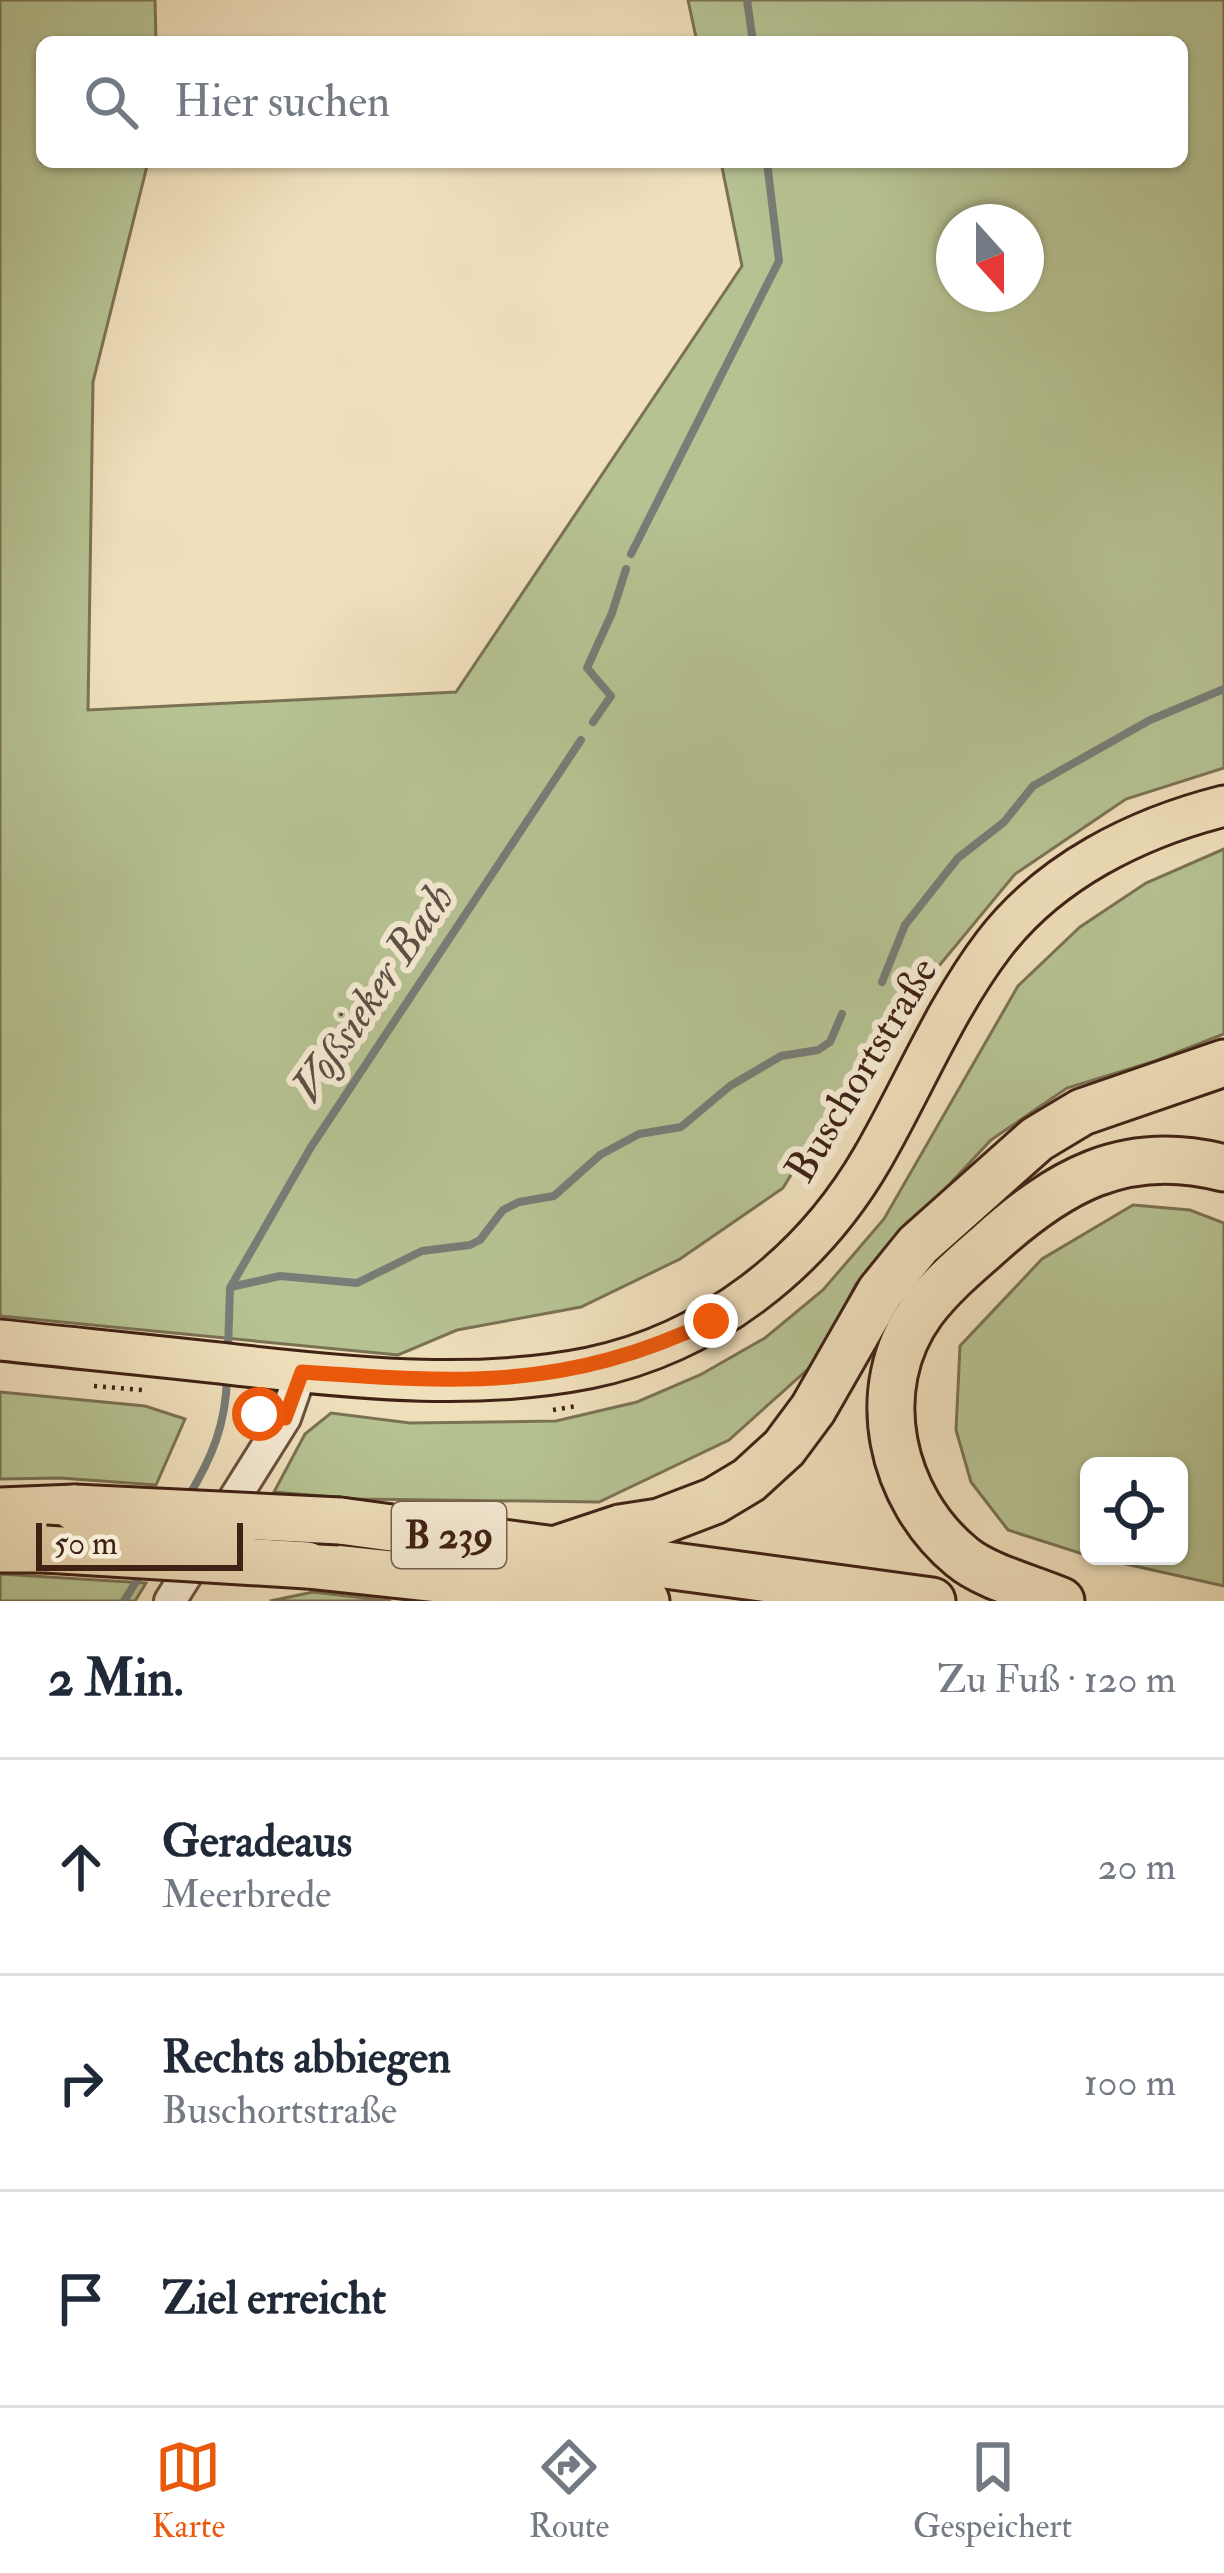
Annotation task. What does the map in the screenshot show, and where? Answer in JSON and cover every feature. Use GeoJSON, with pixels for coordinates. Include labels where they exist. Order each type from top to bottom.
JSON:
{"type":"FeatureCollection","features":[{"type":"Feature","properties":{"kind":"highway"},"geometry":{"type":"LineString","coordinates":[[557,1549],[620,1528],[659,1522],[714,1501],[749,1480],[784,1448],[813,1408],[880,1292],[918,1245],[1037,1139],[1082,1112],[1224,1063]]}},
{"type":"Feature","properties":{"kind":"highway"},"geometry":{"type":"LineString","coordinates":[[1061,1601],[965,1560],[929,1526],[905,1485],[891,1442],[892,1390],[901,1353],[919,1315],[946,1283],[1032,1205],[1118,1164],[1170,1160],[1224,1168]]}},
{"type":"Feature","properties":{"kind":"highway","name":"B 239"},"geometry":{"type":"LineString","coordinates":[[0,1511],[75,1508],[340,1521],[932,1601]]}},
{"type":"Feature","properties":{"kind":"highway","name":"B 239"},"geometry":{"type":"LineString","coordinates":[[0,1549],[307,1565],[646,1601]]}},
{"type":"Feature","properties":{"kind":"highway"},"geometry":{"type":"LineString","coordinates":[[355,1570],[483,1601]]}},
{"type":"Feature","properties":{"kind":"main road","name":"Buschortstraße"},"geometry":{"type":"LineString","coordinates":[[0,1340],[416,1380],[515,1379],[592,1367],[656,1347],[711,1321],[760,1290],[810,1245],[873,1157],[945,1016],[996,942],[1031,904],[1130,837],[1224,806]]}},
{"type":"Feature","properties":{"kind":"street"},"geometry":{"type":"LineString","coordinates":[[170,1601],[285,1418],[302,1372]]}},
{"type":"Feature","properties":{"kind":"path"},"geometry":{"type":"LineString","coordinates":[[542,1411],[585,1404]]}},
{"type":"Feature","properties":{"kind":"green space"},"geometry":{"type":"Polygon","coordinates":[[[0,0],[155,0],[156,36],[36,36],[36,168],[146,168],[93,382],[88,710],[456,692],[742,266],[722,168],[1188,168],[1188,36],[696,36],[688,0],[1224,0],[1224,768],[1126,799],[1015,874],[861,1060],[783,1188],[680,1259],[581,1307],[457,1330],[398,1355],[0,1316],[0,0]]]}},
{"type":"Feature","properties":{"kind":"green space"},"geometry":{"type":"Polygon","coordinates":[[[1224,849],[1224,1034],[1067,1088],[991,1140],[856,1284],[818,1360],[729,1440],[599,1502],[357,1499],[274,1492],[305,1434],[331,1413],[410,1423],[556,1421],[637,1402],[700,1375],[765,1338],[823,1290],[884,1219],[1018,986],[1080,927],[1146,883],[1224,849]]]}},
{"type":"Feature","properties":{"kind":"green space"},"geometry":{"type":"Polygon","coordinates":[[[1133,1205],[1190,1210],[1224,1223],[1224,1586],[1130,1565],[1188,1565],[1188,1457],[1080,1457],[1080,1553],[1008,1530],[971,1482],[956,1430],[960,1346],[1042,1259],[1133,1205]]]}},
{"type":"Feature","properties":{"kind":"green space"},"geometry":{"type":"Polygon","coordinates":[[[0,1392],[145,1406],[185,1419],[156,1485],[0,1479],[0,1392]]]}},
{"type":"Feature","properties":{"kind":"green space"},"geometry":{"type":"Polygon","coordinates":[[[0,1574],[146,1583],[135,1601],[0,1601],[0,1574]]]}},
{"type":"Feature","properties":{"kind":"green space"},"geometry":{"type":"Polygon","coordinates":[[[313,1592],[391,1601],[270,1601],[313,1592]]]}},
{"type":"Feature","properties":{"kind":"waterway","name":"Voßsieker Bach"},"geometry":{"type":"LineString","coordinates":[[747,0],[752,36]]}},
{"type":"Feature","properties":{"kind":"waterway","name":"Voßsieker Bach"},"geometry":{"type":"LineString","coordinates":[[631,554],[779,261],[768,168]]}},
{"type":"Feature","properties":{"kind":"waterway","name":"Voßsieker Bach"},"geometry":{"type":"LineString","coordinates":[[593,722],[611,696],[587,668],[626,569]]}},
{"type":"Feature","properties":{"kind":"waterway"},"geometry":{"type":"LineString","coordinates":[[882,982],[905,925],[958,858],[1004,822],[1033,786],[1150,720],[1224,689]]}},
{"type":"Feature","properties":{"kind":"waterway","name":"Voßsieker Bach"},"geometry":{"type":"LineString","coordinates":[[228,1350],[230,1288],[311,1147],[581,740]]}},
{"type":"Feature","properties":{"kind":"waterway"},"geometry":{"type":"LineString","coordinates":[[231,1287],[280,1276],[357,1283],[422,1251],[470,1245],[480,1240],[503,1210],[554,1196],[600,1155],[639,1134],[681,1127],[730,1086],[781,1056],[818,1050],[830,1042],[842,1014]]}},
{"type":"Feature","properties":{"kind":"waterway"},"geometry":{"type":"LineString","coordinates":[[188,1497],[216,1440],[227,1377]]}},
{"type":"Feature","properties":{"kind":"waterway"},"geometry":{"type":"LineString","coordinates":[[124,1601],[142,1572]]}},
{"type":"Feature","properties":{"kind":"route"},"geometry":{"type":"LineString","coordinates":[[259,1414],[285,1418],[302,1372],[416,1380],[515,1379],[592,1367],[656,1347],[711,1321]]}}]}
